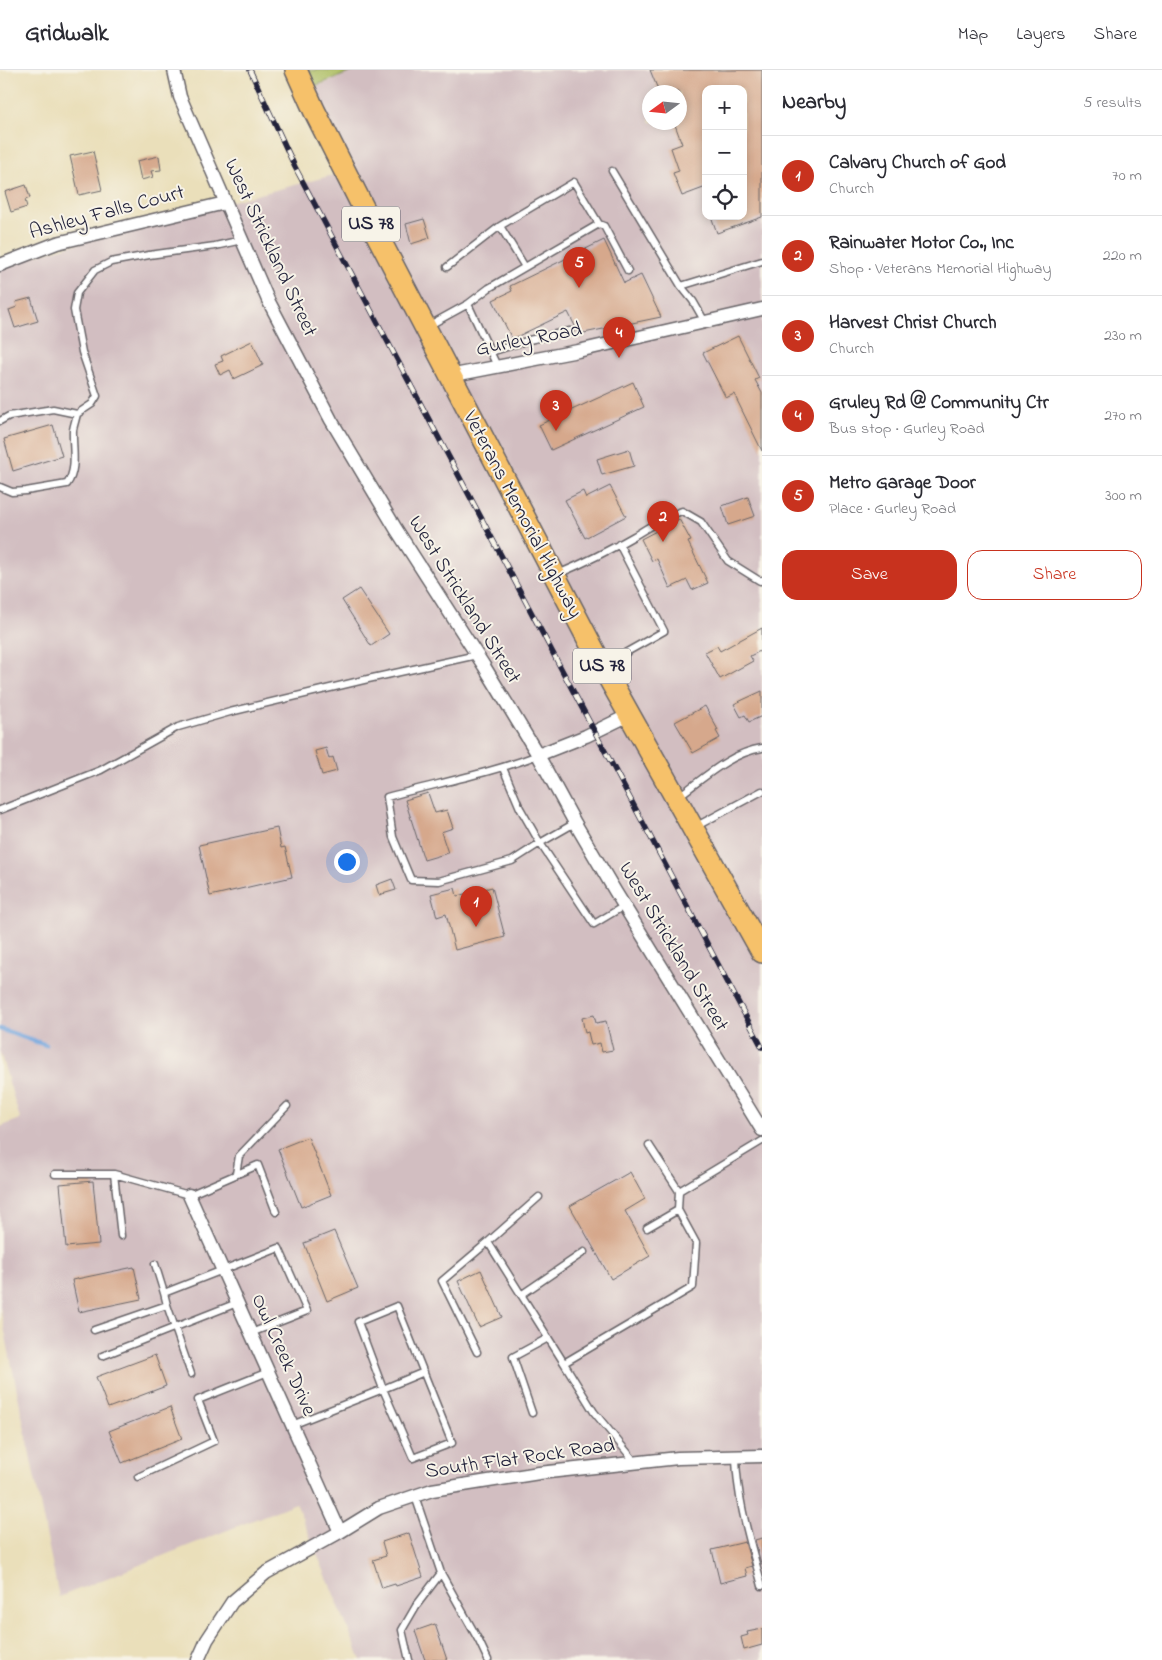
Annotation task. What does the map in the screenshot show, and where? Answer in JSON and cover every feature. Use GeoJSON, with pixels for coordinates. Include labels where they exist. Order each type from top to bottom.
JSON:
{"type":"FeatureCollection","features":[{"type":"Feature","properties":{"kind":"main road","name":"Veterans Memorial Highway"},"geometry":{"type":"LineString","coordinates":[[296,70],[314,110],[424,328],[601,664],[762,952]]}},
{"type":"Feature","properties":{"kind":"street","name":"West Strickland Street"},"geometry":{"type":"LineString","coordinates":[[174,70],[180,97],[268,300],[331,420],[396,529],[538,755],[575,824],[762,1130]]}},
{"type":"Feature","properties":{"kind":"street","name":"Ashley Falls Court"},"geometry":{"type":"LineString","coordinates":[[0,265],[57,243],[226,203]]}},
{"type":"Feature","properties":{"kind":"street","name":"Gurley Road"},"geometry":{"type":"LineString","coordinates":[[449,376],[578,351],[762,309]]}},
{"type":"Feature","properties":{"kind":"street"},"geometry":{"type":"LineString","coordinates":[[538,755],[586,736],[629,715]]}},
{"type":"Feature","properties":{"kind":"street","name":"Owl Creek Drive"},"geometry":{"type":"LineString","coordinates":[[189,1195],[340,1532]]}},
{"type":"Feature","properties":{"kind":"street","name":"South Flat Rock Road"},"geometry":{"type":"LineString","coordinates":[[198,1660],[207,1640],[232,1602],[266,1573],[379,1508],[432,1490],[539,1473],[678,1458],[762,1456]]}},
{"type":"Feature","properties":{"kind":"lane"},"geometry":{"type":"LineString","coordinates":[[612,171],[680,286],[693,301],[705,322]]}},
{"type":"Feature","properties":{"kind":"lane"},"geometry":{"type":"LineString","coordinates":[[447,268],[500,226],[574,182],[598,224],[604,226],[628,271]]}},
{"type":"Feature","properties":{"kind":"lane"},"geometry":{"type":"LineString","coordinates":[[424,328],[468,304],[489,288],[598,224]]}},
{"type":"Feature","properties":{"kind":"lane"},"geometry":{"type":"LineString","coordinates":[[500,226],[525,267]]}},
{"type":"Feature","properties":{"kind":"lane"},"geometry":{"type":"LineString","coordinates":[[0,487],[12,492],[57,487],[67,484],[72,478],[74,428],[77,414],[92,404],[96,396],[82,352],[74,310],[77,293],[95,270],[111,262],[242,240]]}},
{"type":"Feature","properties":{"kind":"lane"},"geometry":{"type":"LineString","coordinates":[[680,286],[762,261]]}},
{"type":"Feature","properties":{"kind":"lane"},"geometry":{"type":"LineString","coordinates":[[468,304],[497,366]]}},
{"type":"Feature","properties":{"kind":"lane"},"geometry":{"type":"LineString","coordinates":[[490,352],[529,340],[570,331]]}},
{"type":"Feature","properties":{"kind":"lane"},"geometry":{"type":"LineString","coordinates":[[0,421],[9,416],[53,409],[77,414]]}},
{"type":"Feature","properties":{"kind":"lane"},"geometry":{"type":"LineString","coordinates":[[554,575],[581,564],[667,516],[682,512],[701,522],[728,561],[760,581],[762,580]]}},
{"type":"Feature","properties":{"kind":"lane"},"geometry":{"type":"LineString","coordinates":[[601,664],[664,631],[619,544]]}},
{"type":"Feature","properties":{"kind":"lane"},"geometry":{"type":"LineString","coordinates":[[0,810],[101,770],[178,728],[230,712],[368,679],[477,656]]}},
{"type":"Feature","properties":{"kind":"lane"},"geometry":{"type":"LineString","coordinates":[[676,799],[723,764],[749,750],[762,748]]}},
{"type":"Feature","properties":{"kind":"lane"},"geometry":{"type":"LineString","coordinates":[[538,755],[503,768],[388,797],[393,837],[411,880],[439,881],[512,861],[540,842],[575,824]]}},
{"type":"Feature","properties":{"kind":"lane"},"geometry":{"type":"LineString","coordinates":[[503,768],[520,808],[594,924],[624,906]]}},
{"type":"Feature","properties":{"kind":"lane"},"geometry":{"type":"LineString","coordinates":[[693,828],[762,791]]}},
{"type":"Feature","properties":{"kind":"lane"},"geometry":{"type":"LineString","coordinates":[[236,1174],[239,1156],[287,1106]]}},
{"type":"Feature","properties":{"kind":"lane"},"geometry":{"type":"LineString","coordinates":[[679,1191],[762,1141]]}},
{"type":"Feature","properties":{"kind":"lane"},"geometry":{"type":"LineString","coordinates":[[564,1363],[693,1287],[696,1243],[678,1210],[679,1191],[649,1145]]}},
{"type":"Feature","properties":{"kind":"lane"},"geometry":{"type":"LineString","coordinates":[[55,1174],[114,1174],[189,1195],[258,1165],[276,1212]]}},
{"type":"Feature","properties":{"kind":"lane"},"geometry":{"type":"LineString","coordinates":[[114,1174],[121,1236]]}},
{"type":"Feature","properties":{"kind":"lane"},"geometry":{"type":"LineString","coordinates":[[476,1352],[442,1281],[539,1197]]}},
{"type":"Feature","properties":{"kind":"lane"},"geometry":{"type":"LineString","coordinates":[[647,1228],[678,1210]]}},
{"type":"Feature","properties":{"kind":"lane"},"geometry":{"type":"LineString","coordinates":[[488,1242],[594,1412],[636,1463]]}},
{"type":"Feature","properties":{"kind":"lane"},"geometry":{"type":"LineString","coordinates":[[164,1293],[279,1248],[307,1311],[251,1333]]}},
{"type":"Feature","properties":{"kind":"lane"},"geometry":{"type":"LineString","coordinates":[[521,1295],[584,1252]]}},
{"type":"Feature","properties":{"kind":"lane"},"geometry":{"type":"LineString","coordinates":[[155,1264],[191,1374]]}},
{"type":"Feature","properties":{"kind":"lane"},"geometry":{"type":"LineString","coordinates":[[102,1356],[238,1303]]}},
{"type":"Feature","properties":{"kind":"lane"},"geometry":{"type":"LineString","coordinates":[[94,1330],[167,1305]]}},
{"type":"Feature","properties":{"kind":"lane"},"geometry":{"type":"LineString","coordinates":[[397,1306],[452,1443],[413,1458],[383,1389],[358,1322],[397,1306]]}},
{"type":"Feature","properties":{"kind":"lane"},"geometry":{"type":"LineString","coordinates":[[532,1413],[513,1357],[548,1338]]}},
{"type":"Feature","properties":{"kind":"lane"},"geometry":{"type":"LineString","coordinates":[[138,1476],[214,1441],[198,1400],[268,1372]]}},
{"type":"Feature","properties":{"kind":"lane"},"geometry":{"type":"LineString","coordinates":[[292,1425],[424,1372]]}},
{"type":"Feature","properties":{"kind":"lane"},"geometry":{"type":"LineString","coordinates":[[736,1457],[736,1478],[742,1512],[762,1586]]}},
{"type":"Feature","properties":{"kind":"lane"},"geometry":{"type":"LineString","coordinates":[[415,1496],[441,1574],[488,1660]]}},
{"type":"Feature","properties":{"kind":"lane"},"geometry":{"type":"LineString","coordinates":[[409,1660],[402,1630],[416,1606],[441,1574]]}},
{"type":"Feature","properties":{"kind":"shaded area"},"geometry":{"type":"Polygon","coordinates":[[[358,70],[762,70],[762,1660],[361,1660],[296,1503],[59,1597],[0,1307],[0,1127],[20,1119],[0,1052],[0,265],[345,172],[305,91],[358,70]]]}},
{"type":"Feature","properties":{"kind":"green space"},"geometry":{"type":"Polygon","coordinates":[[[296,70],[357,70],[304,90],[296,70]]]}},
{"type":"Feature","properties":{"kind":"building"},"geometry":{"type":"Polygon","coordinates":[[[650,70],[762,70],[762,217],[717,233],[712,220],[747,220],[747,85],[702,85],[702,188],[682,196],[673,173],[679,171],[671,148],[682,144],[677,130],[687,130],[687,85],[656,85],[650,70]]]}},
{"type":"Feature","properties":{"kind":"building"},"geometry":{"type":"Polygon","coordinates":[[[93,151],[102,190],[79,195],[70,156],[93,151]]]}},
{"type":"Feature","properties":{"kind":"building"},"geometry":{"type":"Polygon","coordinates":[[[159,156],[161,170],[151,171],[153,177],[141,180],[137,161],[159,156]]]}},
{"type":"Feature","properties":{"kind":"building"},"geometry":{"type":"Polygon","coordinates":[[[26,185],[30,198],[25,200],[27,207],[11,212],[5,192],[26,185]]]}},
{"type":"Feature","properties":{"kind":"building"},"geometry":{"type":"Polygon","coordinates":[[[424,219],[430,238],[411,244],[406,224],[424,219]]]}},
{"type":"Feature","properties":{"kind":"building"},"geometry":{"type":"Polygon","coordinates":[[[604,240],[624,283],[641,275],[661,317],[579,334],[568,312],[512,339],[493,300],[512,291],[510,286],[604,240]]]}},
{"type":"Feature","properties":{"kind":"building"},"geometry":{"type":"Polygon","coordinates":[[[31,298],[38,321],[15,328],[9,310],[17,307],[16,302],[31,298]]]}},
{"type":"Feature","properties":{"kind":"building"},"geometry":{"type":"Polygon","coordinates":[[[738,336],[759,378],[755,380],[762,393],[762,451],[734,394],[726,398],[703,353],[738,336]]]}},
{"type":"Feature","properties":{"kind":"building"},"geometry":{"type":"Polygon","coordinates":[[[252,341],[263,365],[234,379],[230,370],[220,375],[215,364],[223,361],[221,356],[252,341]]]}},
{"type":"Feature","properties":{"kind":"building"},"geometry":{"type":"Polygon","coordinates":[[[633,382],[644,407],[551,450],[539,425],[633,382]]]}},
{"type":"Feature","properties":{"kind":"building"},"geometry":{"type":"Polygon","coordinates":[[[53,425],[62,456],[13,471],[4,439],[53,425]]]}},
{"type":"Feature","properties":{"kind":"building"},"geometry":{"type":"Polygon","coordinates":[[[629,449],[634,466],[602,475],[597,459],[629,449]]]}},
{"type":"Feature","properties":{"kind":"building"},"geometry":{"type":"Polygon","coordinates":[[[610,486],[626,516],[585,538],[565,500],[583,491],[586,498],[610,486]]]}},
{"type":"Feature","properties":{"kind":"building"},"geometry":{"type":"Polygon","coordinates":[[[748,497],[755,516],[728,525],[722,506],[748,497]]]}},
{"type":"Feature","properties":{"kind":"building"},"geometry":{"type":"Polygon","coordinates":[[[679,519],[691,541],[688,542],[708,583],[692,590],[687,580],[670,588],[657,559],[652,561],[641,539],[679,519]]]}},
{"type":"Feature","properties":{"kind":"building"},"geometry":{"type":"Polygon","coordinates":[[[359,589],[389,634],[371,646],[342,600],[359,589]]]}},
{"type":"Feature","properties":{"kind":"building"},"geometry":{"type":"Polygon","coordinates":[[[762,628],[762,650],[750,656],[753,661],[720,679],[705,652],[717,646],[720,651],[762,628]]]}},
{"type":"Feature","properties":{"kind":"building"},"geometry":{"type":"Polygon","coordinates":[[[762,691],[762,716],[749,722],[745,715],[741,717],[734,704],[762,691]]]}},
{"type":"Feature","properties":{"kind":"building"},"geometry":{"type":"Polygon","coordinates":[[[705,706],[718,730],[716,731],[720,738],[693,753],[675,722],[705,706]]]}},
{"type":"Feature","properties":{"kind":"building"},"geometry":{"type":"Polygon","coordinates":[[[326,748],[329,759],[333,757],[337,771],[322,775],[315,751],[326,748]]]}},
{"type":"Feature","properties":{"kind":"building"},"geometry":{"type":"Polygon","coordinates":[[[428,793],[435,813],[447,810],[453,828],[441,832],[448,853],[424,860],[405,800],[428,793]]]}},
{"type":"Feature","properties":{"kind":"building"},"geometry":{"type":"Polygon","coordinates":[[[277,828],[281,848],[285,847],[292,877],[210,896],[199,845],[277,828]]]}},
{"type":"Feature","properties":{"kind":"building"},"geometry":{"type":"Polygon","coordinates":[[[392,879],[396,890],[379,895],[376,885],[392,879]]]}},
{"type":"Feature","properties":{"kind":"building"},"geometry":{"type":"Polygon","coordinates":[[[492,887],[505,937],[455,950],[446,914],[437,917],[431,894],[455,888],[457,896],[492,887]]]}},
{"type":"Feature","properties":{"kind":"building"},"geometry":{"type":"Polygon","coordinates":[[[594,1015],[596,1023],[606,1021],[613,1050],[602,1052],[600,1043],[591,1045],[588,1032],[585,1033],[582,1018],[594,1015]]]}},
{"type":"Feature","properties":{"kind":"building"},"geometry":{"type":"Polygon","coordinates":[[[308,1137],[331,1195],[301,1207],[278,1149],[308,1137]]]}},
{"type":"Feature","properties":{"kind":"building"},"geometry":{"type":"Polygon","coordinates":[[[630,1172],[645,1199],[625,1211],[650,1256],[611,1279],[570,1206],[630,1172]]]}},
{"type":"Feature","properties":{"kind":"building"},"geometry":{"type":"Polygon","coordinates":[[[93,1181],[99,1244],[66,1247],[60,1184],[93,1181]]]}},
{"type":"Feature","properties":{"kind":"building"},"geometry":{"type":"Polygon","coordinates":[[[334,1231],[358,1288],[327,1301],[304,1243],[334,1231]]]}},
{"type":"Feature","properties":{"kind":"building"},"geometry":{"type":"Polygon","coordinates":[[[134,1267],[141,1299],[79,1312],[72,1280],[134,1267]]]}},
{"type":"Feature","properties":{"kind":"building"},"geometry":{"type":"Polygon","coordinates":[[[481,1270],[502,1317],[479,1327],[458,1281],[481,1270]]]}},
{"type":"Feature","properties":{"kind":"building"},"geometry":{"type":"Polygon","coordinates":[[[155,1355],[166,1386],[108,1408],[96,1377],[155,1355]]]}},
{"type":"Feature","properties":{"kind":"building"},"geometry":{"type":"Polygon","coordinates":[[[170,1407],[182,1439],[122,1463],[109,1431],[170,1407]]]}},
{"type":"Feature","properties":{"kind":"building"},"geometry":{"type":"Polygon","coordinates":[[[409,1533],[423,1577],[396,1586],[395,1584],[382,1588],[373,1560],[386,1556],[382,1542],[409,1533]]]}},
{"type":"Feature","properties":{"kind":"building"},"geometry":{"type":"Polygon","coordinates":[[[762,1538],[762,1564],[761,1564],[755,1540],[762,1538]]]}},
{"type":"Feature","properties":{"kind":"building"},"geometry":{"type":"Polygon","coordinates":[[[745,1542],[752,1566],[745,1568],[747,1576],[720,1583],[712,1550],[745,1542]]]}},
{"type":"Feature","properties":{"kind":"building"},"geometry":{"type":"Polygon","coordinates":[[[435,1624],[447,1660],[425,1660],[415,1631],[435,1624]]]}},
{"type":"Feature","properties":{"kind":"building"},"geometry":{"type":"Polygon","coordinates":[[[762,1629],[762,1645],[744,1650],[741,1637],[748,1635],[747,1632],[762,1629]]]}},
{"type":"Feature","properties":{"kind":"waterway"},"geometry":{"type":"LineString","coordinates":[[0,1029],[46,1045]]}},
{"type":"Feature","properties":{"kind":"railway"},"geometry":{"type":"LineString","coordinates":[[250,70],[295,167],[762,1047]]}},
{"type":"Feature","properties":{"kind":"place","name":"Metro Garage Door"},"geometry":{"type":"Point","coordinates":[579,288]}},
{"type":"Feature","properties":{"kind":"place","name":"Gruley Rd @ Community Ctr"},"geometry":{"type":"Point","coordinates":[619,358]}},
{"type":"Feature","properties":{"kind":"place","name":"Harvest Christ Church"},"geometry":{"type":"Point","coordinates":[556,431]}},
{"type":"Feature","properties":{"kind":"place","name":"Rainwater Motor Co., Inc"},"geometry":{"type":"Point","coordinates":[663,542]}},
{"type":"Feature","properties":{"kind":"place","name":"Calvary Church of God"},"geometry":{"type":"Point","coordinates":[476,927]}}]}
